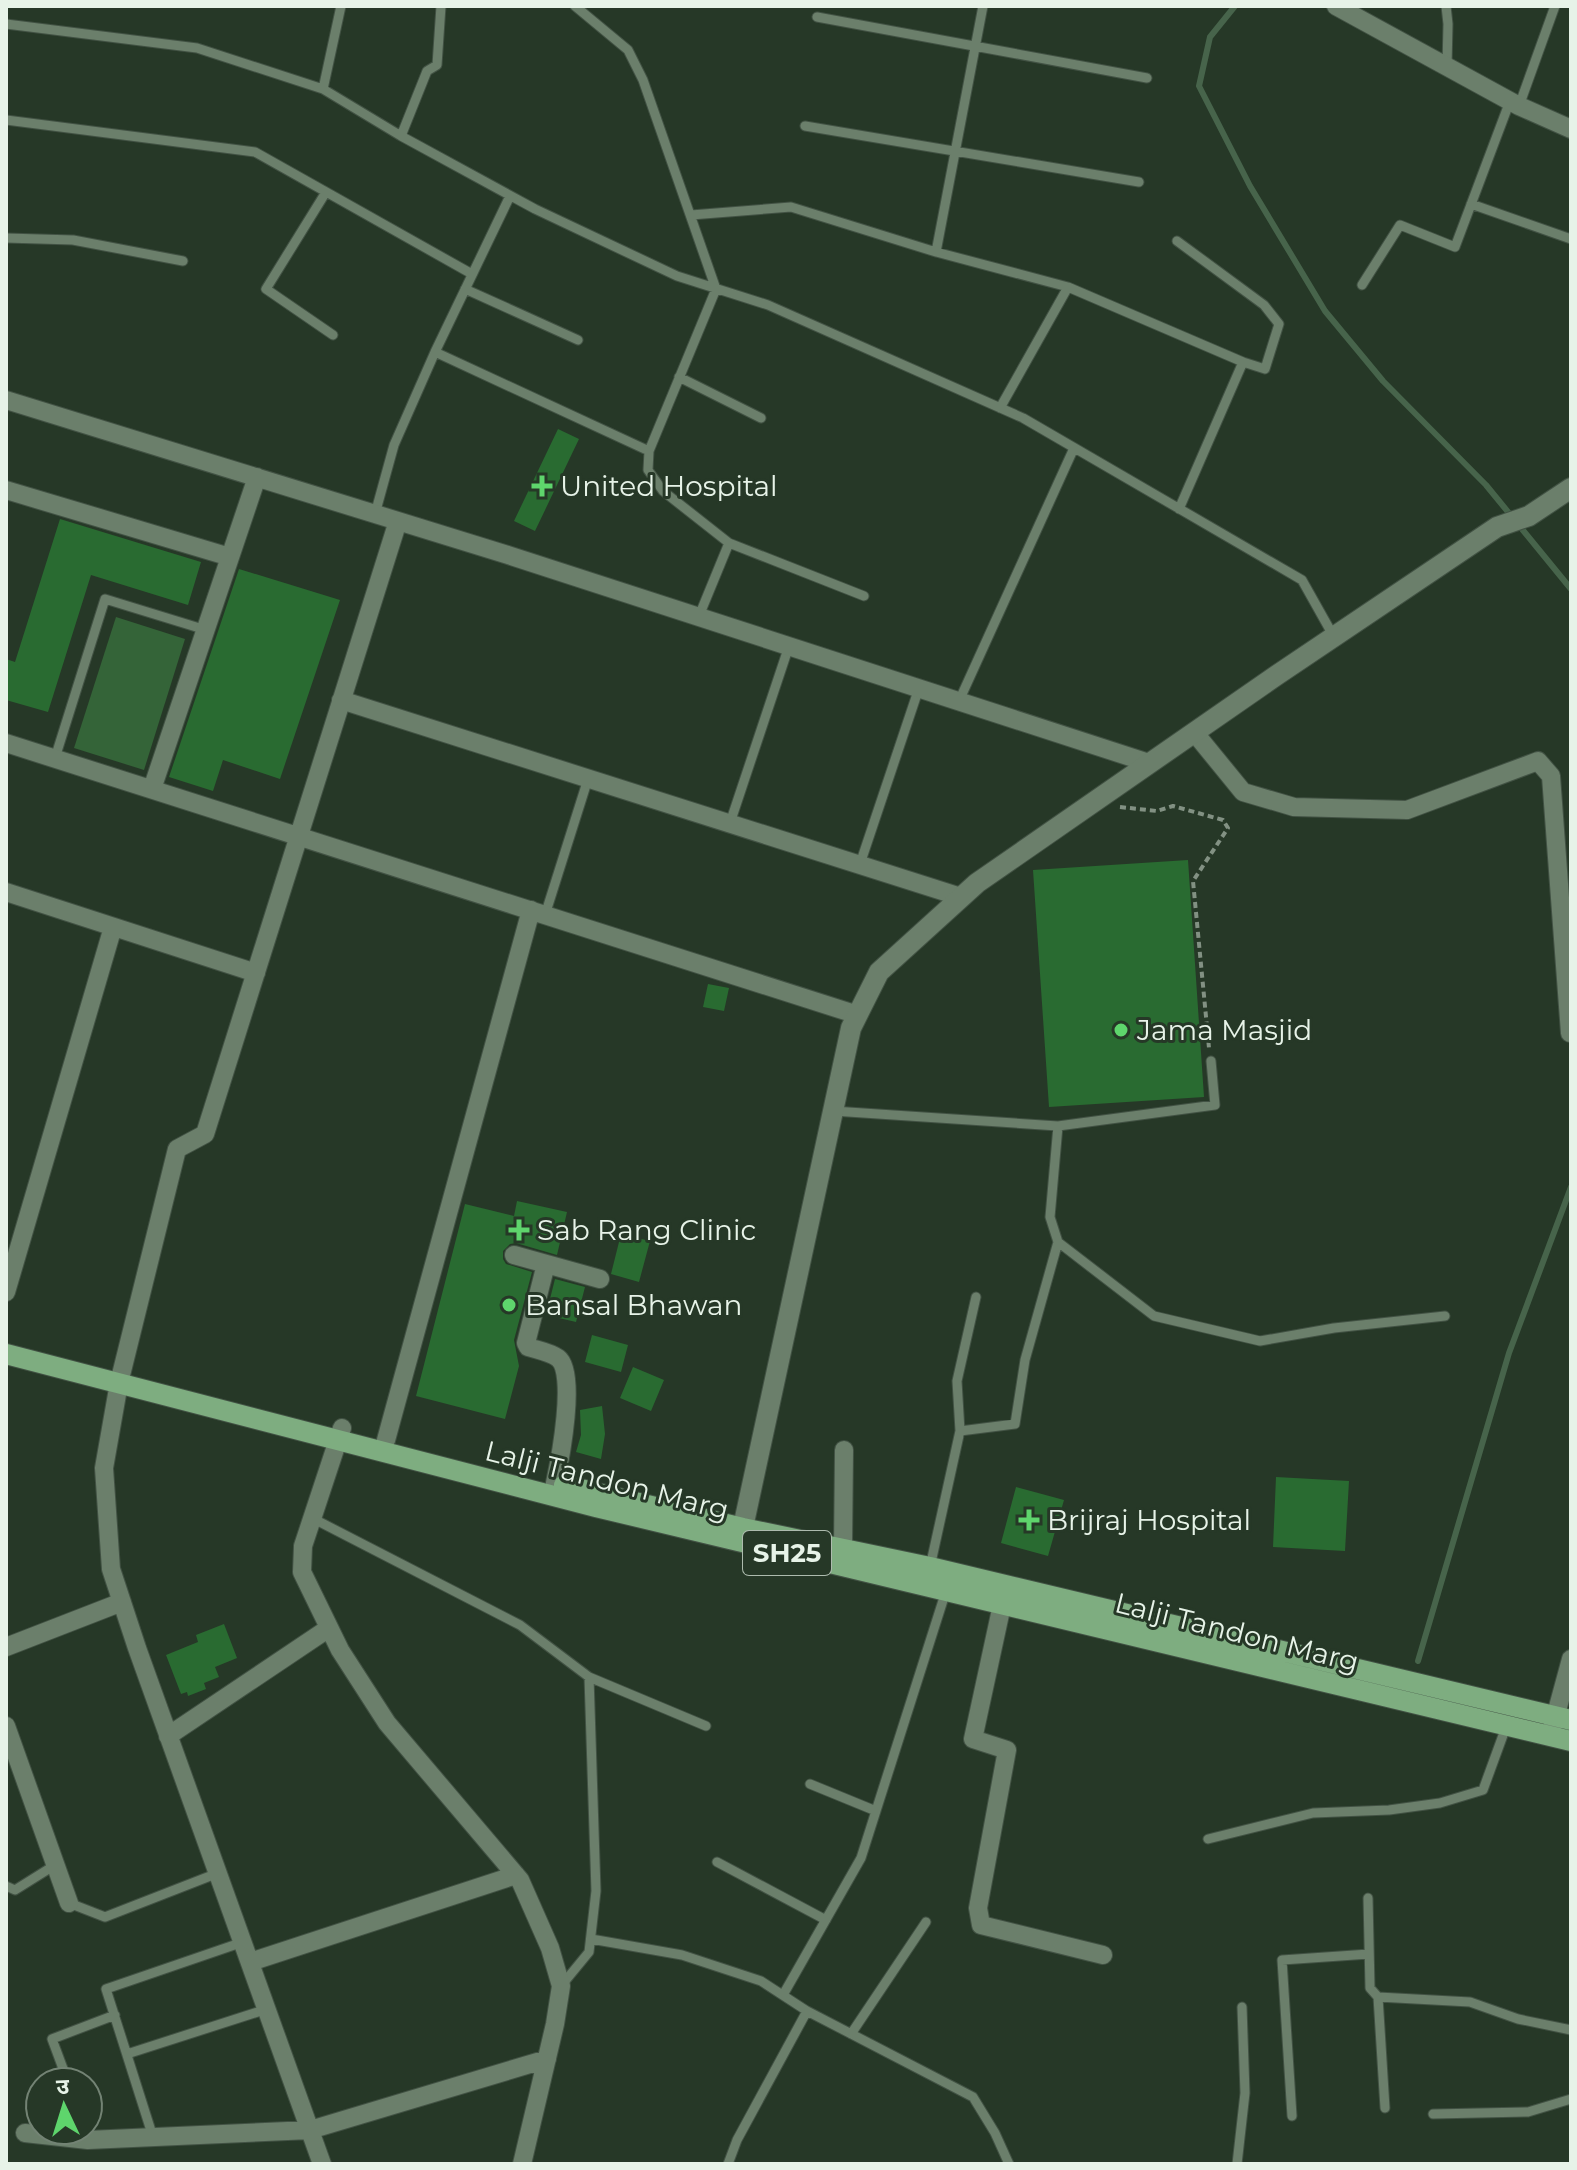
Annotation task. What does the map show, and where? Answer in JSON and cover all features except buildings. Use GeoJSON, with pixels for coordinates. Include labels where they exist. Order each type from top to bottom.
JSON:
{"type":"FeatureCollection","features":[{"type":"Feature","properties":{"kind":"main road","name":"Lalji Tandon Marg"},"geometry":{"type":"LineString","coordinates":[[6,1341],[120,1377],[340,1434],[596,1507],[843,1549],[927,1577],[946,1591],[1002,1605],[1210,1644],[1507,1726],[1559,1724]]}},
{"type":"Feature","properties":{"kind":"main road","name":"Lalji Tandon Marg"},"geometry":{"type":"LineString","coordinates":[[6,1354],[120,1377]]}},
{"type":"Feature","properties":{"kind":"main road","name":"Lalji Tandon Marg"},"geometry":{"type":"LineString","coordinates":[[340,1434],[386,1440],[741,1534],[1559,1724],[1571,1741]]}},
{"type":"Feature","properties":{"kind":"street"},"geometry":{"type":"LineString","coordinates":[[1336,6],[1514,104],[1571,129]]}},
{"type":"Feature","properties":{"kind":"street"},"geometry":{"type":"LineString","coordinates":[[6,400],[699,616],[1149,763]]}},
{"type":"Feature","properties":{"kind":"street"},"geometry":{"type":"LineString","coordinates":[[152,789],[257,477]]}},
{"type":"Feature","properties":{"kind":"street"},"geometry":{"type":"LineString","coordinates":[[741,1534],[851,1028],[879,972],[977,883],[1497,527],[1529,516],[1571,488]]}},
{"type":"Feature","properties":{"kind":"street"},"geometry":{"type":"LineString","coordinates":[[6,490],[230,557]]}},
{"type":"Feature","properties":{"kind":"street"},"geometry":{"type":"LineString","coordinates":[[322,2164],[111,1569],[104,1468],[120,1377],[177,1149],[205,1134],[398,521]]}},
{"type":"Feature","properties":{"kind":"street"},"geometry":{"type":"LineString","coordinates":[[341,700],[961,897]]}},
{"type":"Feature","properties":{"kind":"street"},"geometry":{"type":"LineString","coordinates":[[1194,732],[1243,792],[1294,807],[1407,810],[1538,761],[1551,776],[1570,1033]]}},
{"type":"Feature","properties":{"kind":"street"},"geometry":{"type":"LineString","coordinates":[[6,743],[858,1015]]}},
{"type":"Feature","properties":{"kind":"street"},"geometry":{"type":"LineString","coordinates":[[6,892],[256,973]]}},
{"type":"Feature","properties":{"kind":"street"},"geometry":{"type":"LineString","coordinates":[[386,1440],[538,912]]}},
{"type":"Feature","properties":{"kind":"street"},"geometry":{"type":"LineString","coordinates":[[6,1292],[113,927]]}},
{"type":"Feature","properties":{"kind":"street"},"geometry":{"type":"LineString","coordinates":[[514,1255],[600,1279]]}},
{"type":"Feature","properties":{"kind":"street"},"geometry":{"type":"LineString","coordinates":[[546,1264],[526,1343],[528,1347],[556,1356],[564,1366],[567,1422],[555,1483]]}},
{"type":"Feature","properties":{"kind":"street"},"geometry":{"type":"LineString","coordinates":[[340,1434],[303,1546],[302,1572],[340,1650],[387,1723],[516,1875],[550,1948],[561,1986],[522,2164]]}},
{"type":"Feature","properties":{"kind":"street"},"geometry":{"type":"LineString","coordinates":[[843,1549],[844,1450]]}},
{"type":"Feature","properties":{"kind":"street"},"geometry":{"type":"LineString","coordinates":[[6,1647],[122,1602]]}},
{"type":"Feature","properties":{"kind":"street"},"geometry":{"type":"LineString","coordinates":[[1002,1605],[973,1739],[1007,1750],[978,1908],[981,1925],[1103,1955]]}},
{"type":"Feature","properties":{"kind":"street"},"geometry":{"type":"LineString","coordinates":[[168,1736],[329,1628]]}},
{"type":"Feature","properties":{"kind":"street"},"geometry":{"type":"LineString","coordinates":[[1559,1724],[1571,1659]]}},
{"type":"Feature","properties":{"kind":"street"},"geometry":{"type":"LineString","coordinates":[[6,1726],[69,1903]]}},
{"type":"Feature","properties":{"kind":"street"},"geometry":{"type":"LineString","coordinates":[[250,1962],[516,1875]]}},
{"type":"Feature","properties":{"kind":"street"},"geometry":{"type":"LineString","coordinates":[[104,2136],[153,2137],[310,2130],[547,2059]]}},
{"type":"Feature","properties":{"kind":"lane"},"geometry":{"type":"LineString","coordinates":[[323,89],[341,6]]}},
{"type":"Feature","properties":{"kind":"lane"},"geometry":{"type":"LineString","coordinates":[[401,136],[427,71],[437,65],[441,6]]}},
{"type":"Feature","properties":{"kind":"lane"},"geometry":{"type":"LineString","coordinates":[[575,6],[628,50],[643,80],[716,289],[649,451],[648,470],[663,491],[729,543],[864,596]]}},
{"type":"Feature","properties":{"kind":"lane"},"geometry":{"type":"LineString","coordinates":[[936,252],[983,6]]}},
{"type":"Feature","properties":{"kind":"lane"},"geometry":{"type":"LineString","coordinates":[[1446,6],[1447,66]]}},
{"type":"Feature","properties":{"kind":"lane"},"geometry":{"type":"LineString","coordinates":[[1362,285],[1400,225],[1455,247],[1555,6]]}},
{"type":"Feature","properties":{"kind":"lane"},"geometry":{"type":"LineString","coordinates":[[817,17],[1147,78]]}},
{"type":"Feature","properties":{"kind":"lane"},"geometry":{"type":"LineString","coordinates":[[6,24],[197,48],[323,89],[510,196],[677,276],[768,305],[1023,418],[1302,580],[1334,637]]}},
{"type":"Feature","properties":{"kind":"lane"},"geometry":{"type":"LineString","coordinates":[[6,120],[255,152],[472,274]]}},
{"type":"Feature","properties":{"kind":"lane"},"geometry":{"type":"LineString","coordinates":[[805,126],[1139,182]]}},
{"type":"Feature","properties":{"kind":"lane"},"geometry":{"type":"LineString","coordinates":[[326,192],[266,289],[333,335]]}},
{"type":"Feature","properties":{"kind":"lane"},"geometry":{"type":"LineString","coordinates":[[375,514],[394,445],[510,196]]}},
{"type":"Feature","properties":{"kind":"lane"},"geometry":{"type":"LineString","coordinates":[[1471,204],[1571,239]]}},
{"type":"Feature","properties":{"kind":"lane"},"geometry":{"type":"LineString","coordinates":[[691,215],[791,207],[936,252],[1068,287],[1265,369],[1279,324],[1264,305],[1177,241]]}},
{"type":"Feature","properties":{"kind":"lane"},"geometry":{"type":"LineString","coordinates":[[6,238],[73,240],[183,261]]}},
{"type":"Feature","properties":{"kind":"lane"},"geometry":{"type":"LineString","coordinates":[[1000,408],[1068,287]]}},
{"type":"Feature","properties":{"kind":"lane"},"geometry":{"type":"LineString","coordinates":[[465,289],[578,340]]}},
{"type":"Feature","properties":{"kind":"lane"},"geometry":{"type":"LineString","coordinates":[[435,352],[649,451]]}},
{"type":"Feature","properties":{"kind":"lane"},"geometry":{"type":"LineString","coordinates":[[1179,509],[1243,362]]}},
{"type":"Feature","properties":{"kind":"lane"},"geometry":{"type":"LineString","coordinates":[[679,377],[761,418]]}},
{"type":"Feature","properties":{"kind":"lane"},"geometry":{"type":"LineString","coordinates":[[959,701],[1074,448]]}},
{"type":"Feature","properties":{"kind":"lane"},"geometry":{"type":"LineString","coordinates":[[699,616],[729,543]]}},
{"type":"Feature","properties":{"kind":"lane"},"geometry":{"type":"LineString","coordinates":[[55,758],[105,599],[206,630]]}},
{"type":"Feature","properties":{"kind":"lane"},"geometry":{"type":"LineString","coordinates":[[730,823],[789,646]]}},
{"type":"Feature","properties":{"kind":"lane"},"geometry":{"type":"LineString","coordinates":[[860,864],[919,688]]}},
{"type":"Feature","properties":{"kind":"lane"},"geometry":{"type":"LineString","coordinates":[[538,912],[588,779]]}},
{"type":"Feature","properties":{"kind":"lane"},"geometry":{"type":"LineString","coordinates":[[833,1111],[1058,1126],[1215,1105],[1211,1061]]}},
{"type":"Feature","properties":{"kind":"lane"},"geometry":{"type":"LineString","coordinates":[[960,1431],[1015,1424],[1025,1360],[1058,1242],[1050,1217],[1058,1126]]}},
{"type":"Feature","properties":{"kind":"lane"},"geometry":{"type":"LineString","coordinates":[[1058,1242],[1154,1316],[1260,1341],[1334,1328],[1445,1316]]}},
{"type":"Feature","properties":{"kind":"lane"},"geometry":{"type":"LineString","coordinates":[[927,1577],[960,1431],[957,1381],[976,1297]]}},
{"type":"Feature","properties":{"kind":"lane"},"geometry":{"type":"LineString","coordinates":[[312,1518],[520,1625],[589,1677],[706,1726]]}},
{"type":"Feature","properties":{"kind":"lane"},"geometry":{"type":"LineString","coordinates":[[783,1995],[861,1858],[946,1591]]}},
{"type":"Feature","properties":{"kind":"lane"},"geometry":{"type":"LineString","coordinates":[[561,1986],[589,1952],[596,1891],[589,1677]]}},
{"type":"Feature","properties":{"kind":"lane"},"geometry":{"type":"LineString","coordinates":[[1208,1839],[1313,1813],[1402,1809],[1440,1803],[1483,1790],[1507,1726]]}},
{"type":"Feature","properties":{"kind":"lane"},"geometry":{"type":"LineString","coordinates":[[810,1784],[876,1811]]}},
{"type":"Feature","properties":{"kind":"lane"},"geometry":{"type":"LineString","coordinates":[[717,1862],[826,1920]]}},
{"type":"Feature","properties":{"kind":"lane"},"geometry":{"type":"LineString","coordinates":[[6,1886],[15,1890],[56,1864]]}},
{"type":"Feature","properties":{"kind":"lane"},"geometry":{"type":"LineString","coordinates":[[69,1903],[105,1917],[218,1873]]}},
{"type":"Feature","properties":{"kind":"lane"},"geometry":{"type":"LineString","coordinates":[[1368,1898],[1370,1988],[1378,1997],[1385,2108]]}},
{"type":"Feature","properties":{"kind":"lane"},"geometry":{"type":"LineString","coordinates":[[851,2034],[926,1922]]}},
{"type":"Feature","properties":{"kind":"lane"},"geometry":{"type":"LineString","coordinates":[[591,1939],[682,1955],[761,1981],[807,2011],[973,2097],[1009,2164]]}},
{"type":"Feature","properties":{"kind":"lane"},"geometry":{"type":"LineString","coordinates":[[153,2137],[106,1989],[243,1942]]}},
{"type":"Feature","properties":{"kind":"lane"},"geometry":{"type":"LineString","coordinates":[[1292,2116],[1282,1960],[1369,1954]]}},
{"type":"Feature","properties":{"kind":"lane"},"geometry":{"type":"LineString","coordinates":[[1378,1997],[1470,2002],[1518,2019],[1571,2030]]}},
{"type":"Feature","properties":{"kind":"lane"},"geometry":{"type":"LineString","coordinates":[[1237,2164],[1245,2093],[1242,2007]]}},
{"type":"Feature","properties":{"kind":"lane"},"geometry":{"type":"LineString","coordinates":[[127,2054],[267,2009]]}},
{"type":"Feature","properties":{"kind":"lane"},"geometry":{"type":"LineString","coordinates":[[728,2164],[737,2140],[807,2011]]}},
{"type":"Feature","properties":{"kind":"lane"},"geometry":{"type":"LineString","coordinates":[[62,2066],[52,2039],[115,2015]]}},
{"type":"Feature","properties":{"kind":"lane"},"geometry":{"type":"LineString","coordinates":[[1433,2114],[1528,2112],[1571,2099]]}},
{"type":"Feature","properties":{"kind":"path"},"geometry":{"type":"LineString","coordinates":[[1094,802],[1157,811],[1173,806],[1223,820],[1228,828],[1193,881],[1211,1061]]}},
{"type":"Feature","properties":{"kind":"green space"},"geometry":{"type":"Polygon","coordinates":[[[116,617],[185,639],[144,770],[74,748],[116,617]]]}},
{"type":"Feature","properties":{"kind":"waterway"},"geometry":{"type":"LineString","coordinates":[[1235,6],[1210,37],[1199,86],[1250,186],[1325,311],[1383,381],[1486,485],[1571,589]]}},
{"type":"Feature","properties":{"kind":"waterway"},"geometry":{"type":"LineString","coordinates":[[1418,1661],[1509,1353],[1571,1187]]}},
{"type":"Feature","properties":{"kind":"place","name":"United Hospital"},"geometry":{"type":"Point","coordinates":[542,486]}},
{"type":"Feature","properties":{"kind":"place","name":"Jama Masjid"},"geometry":{"type":"Point","coordinates":[1121,1030]}},
{"type":"Feature","properties":{"kind":"place","name":"Sab Rang Clinic"},"geometry":{"type":"Point","coordinates":[519,1230]}},
{"type":"Feature","properties":{"kind":"place","name":"Bansal Bhawan"},"geometry":{"type":"Point","coordinates":[509,1305]}},
{"type":"Feature","properties":{"kind":"place","name":"Brijraj Hospital"},"geometry":{"type":"Point","coordinates":[1029,1520]}}]}
